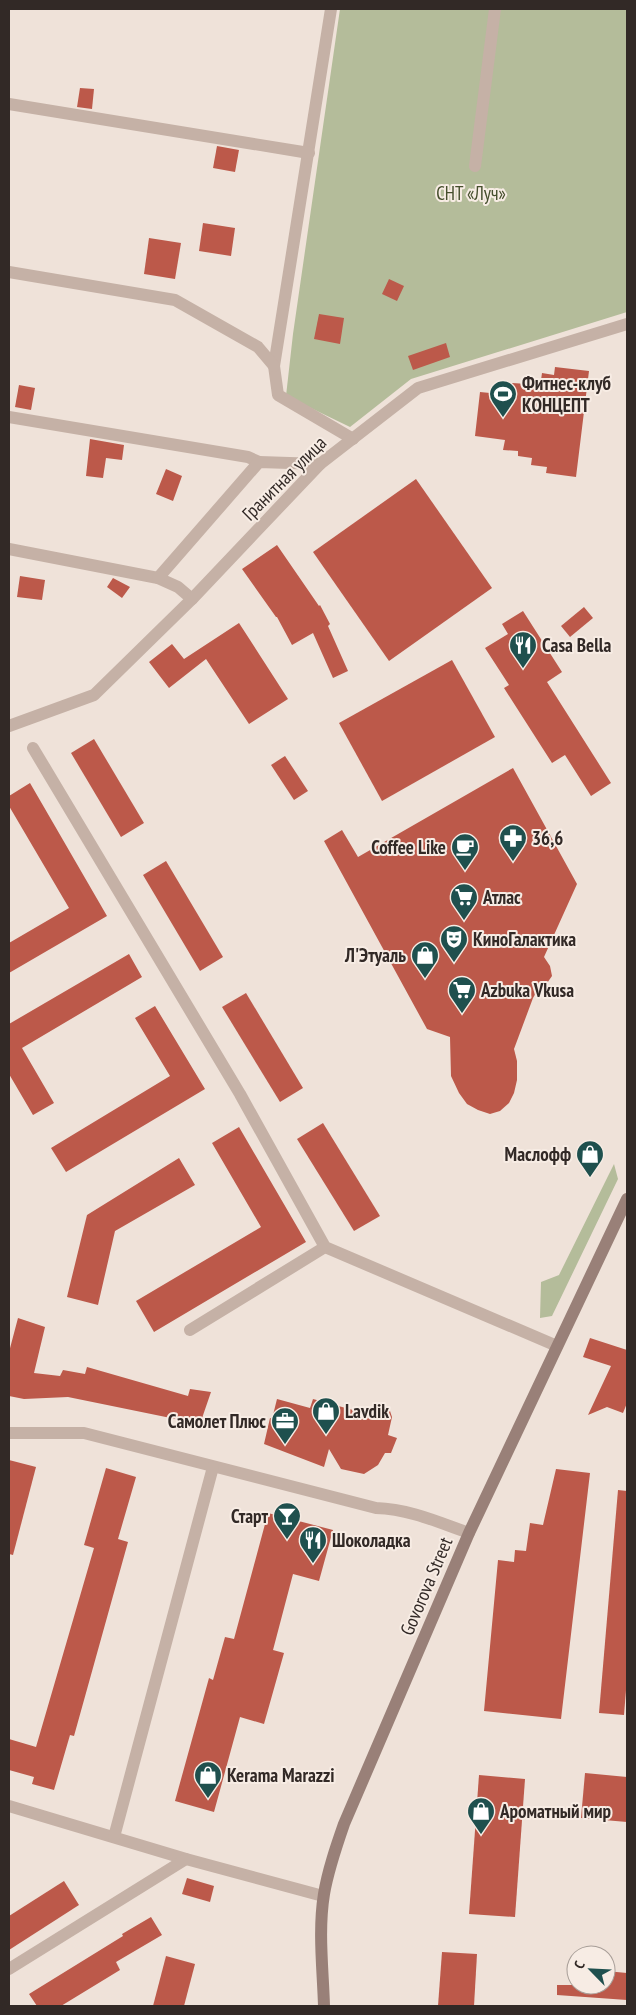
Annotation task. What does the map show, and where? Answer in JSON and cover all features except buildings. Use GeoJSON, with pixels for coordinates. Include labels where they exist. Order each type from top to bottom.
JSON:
{"type":"FeatureCollection","features":[{"type":"Feature","properties":{"kind":"main road","name":"Govorova Street"},"geometry":{"type":"LineString","coordinates":[[324,2006],[321,1928],[323,1896],[331,1860],[344,1824],[469,1533],[627,1199]]}},
{"type":"Feature","properties":{"kind":"street"},"geometry":{"type":"LineString","coordinates":[[331,9],[274,366],[278,395],[353,439]]}},
{"type":"Feature","properties":{"kind":"street"},"geometry":{"type":"LineString","coordinates":[[475,166],[495,9]]}},
{"type":"Feature","properties":{"kind":"street"},"geometry":{"type":"LineString","coordinates":[[9,104],[309,153]]}},
{"type":"Feature","properties":{"kind":"street"},"geometry":{"type":"LineString","coordinates":[[9,272],[175,300],[258,347],[274,366]]}},
{"type":"Feature","properties":{"kind":"street","name":"Гранитная улица"},"geometry":{"type":"LineString","coordinates":[[9,726],[94,695],[192,599],[320,464],[418,388],[627,324]]}},
{"type":"Feature","properties":{"kind":"street"},"geometry":{"type":"LineString","coordinates":[[9,417],[248,457],[259,462],[320,464]]}},
{"type":"Feature","properties":{"kind":"street"},"geometry":{"type":"LineString","coordinates":[[158,578],[259,462]]}},
{"type":"Feature","properties":{"kind":"street"},"geometry":{"type":"LineString","coordinates":[[9,549],[158,578],[178,587],[192,599]]}},
{"type":"Feature","properties":{"kind":"street"},"geometry":{"type":"LineString","coordinates":[[33,748],[240,1094],[325,1247],[556,1346]]}},
{"type":"Feature","properties":{"kind":"street"},"geometry":{"type":"LineString","coordinates":[[190,1330],[325,1247]]}},
{"type":"Feature","properties":{"kind":"street"},"geometry":{"type":"LineString","coordinates":[[9,1433],[84,1433],[376,1508],[417,1514],[469,1533]]}},
{"type":"Feature","properties":{"kind":"street"},"geometry":{"type":"LineString","coordinates":[[114,1836],[213,1467]]}},
{"type":"Feature","properties":{"kind":"street"},"geometry":{"type":"LineString","coordinates":[[9,1806],[186,1859],[323,1896]]}},
{"type":"Feature","properties":{"kind":"street"},"geometry":{"type":"LineString","coordinates":[[9,1969],[186,1859]]}},
{"type":"Feature","properties":{"kind":"green space","name":"СНТ «Луч»"},"geometry":{"type":"Polygon","coordinates":[[[340,9],[627,9],[627,312],[411,379],[350,427],[286,396],[293,334],[340,9]]]}},
{"type":"Feature","properties":{"kind":"green space"},"geometry":{"type":"Polygon","coordinates":[[[614,1164],[618,1179],[552,1316],[540,1318],[541,1282],[559,1275],[614,1164]]]}},
{"type":"Feature","properties":{"kind":"place","name":"Фитнес-клуб КОНЦЕПТ"},"geometry":{"type":"Point","coordinates":[503,418]}},
{"type":"Feature","properties":{"kind":"place","name":"Casa Bella"},"geometry":{"type":"Point","coordinates":[523,669]}},
{"type":"Feature","properties":{"kind":"place","name":"36,6"},"geometry":{"type":"Point","coordinates":[513,862]}},
{"type":"Feature","properties":{"kind":"place","name":"Coffee Like"},"geometry":{"type":"Point","coordinates":[465,871]}},
{"type":"Feature","properties":{"kind":"place","name":"Атлас"},"geometry":{"type":"Point","coordinates":[464,921]}},
{"type":"Feature","properties":{"kind":"place","name":"КиноГалактика"},"geometry":{"type":"Point","coordinates":[454,963]}},
{"type":"Feature","properties":{"kind":"place","name":"Л'Этуаль"},"geometry":{"type":"Point","coordinates":[425,979]}},
{"type":"Feature","properties":{"kind":"place","name":"Azbuka Vkusa"},"geometry":{"type":"Point","coordinates":[462,1014]}},
{"type":"Feature","properties":{"kind":"place","name":"Маслофф"},"geometry":{"type":"Point","coordinates":[590,1178]}},
{"type":"Feature","properties":{"kind":"place","name":"Lavdik"},"geometry":{"type":"Point","coordinates":[326,1435]}},
{"type":"Feature","properties":{"kind":"place","name":"Самолет Плюс"},"geometry":{"type":"Point","coordinates":[285,1445]}},
{"type":"Feature","properties":{"kind":"place","name":"Старт"},"geometry":{"type":"Point","coordinates":[287,1540]}},
{"type":"Feature","properties":{"kind":"place","name":"Шоколадка"},"geometry":{"type":"Point","coordinates":[313,1564]}},
{"type":"Feature","properties":{"kind":"place","name":"Kerama Marazzi"},"geometry":{"type":"Point","coordinates":[208,1799]}},
{"type":"Feature","properties":{"kind":"place","name":"Ароматный мир"},"geometry":{"type":"Point","coordinates":[481,1835]}}]}
